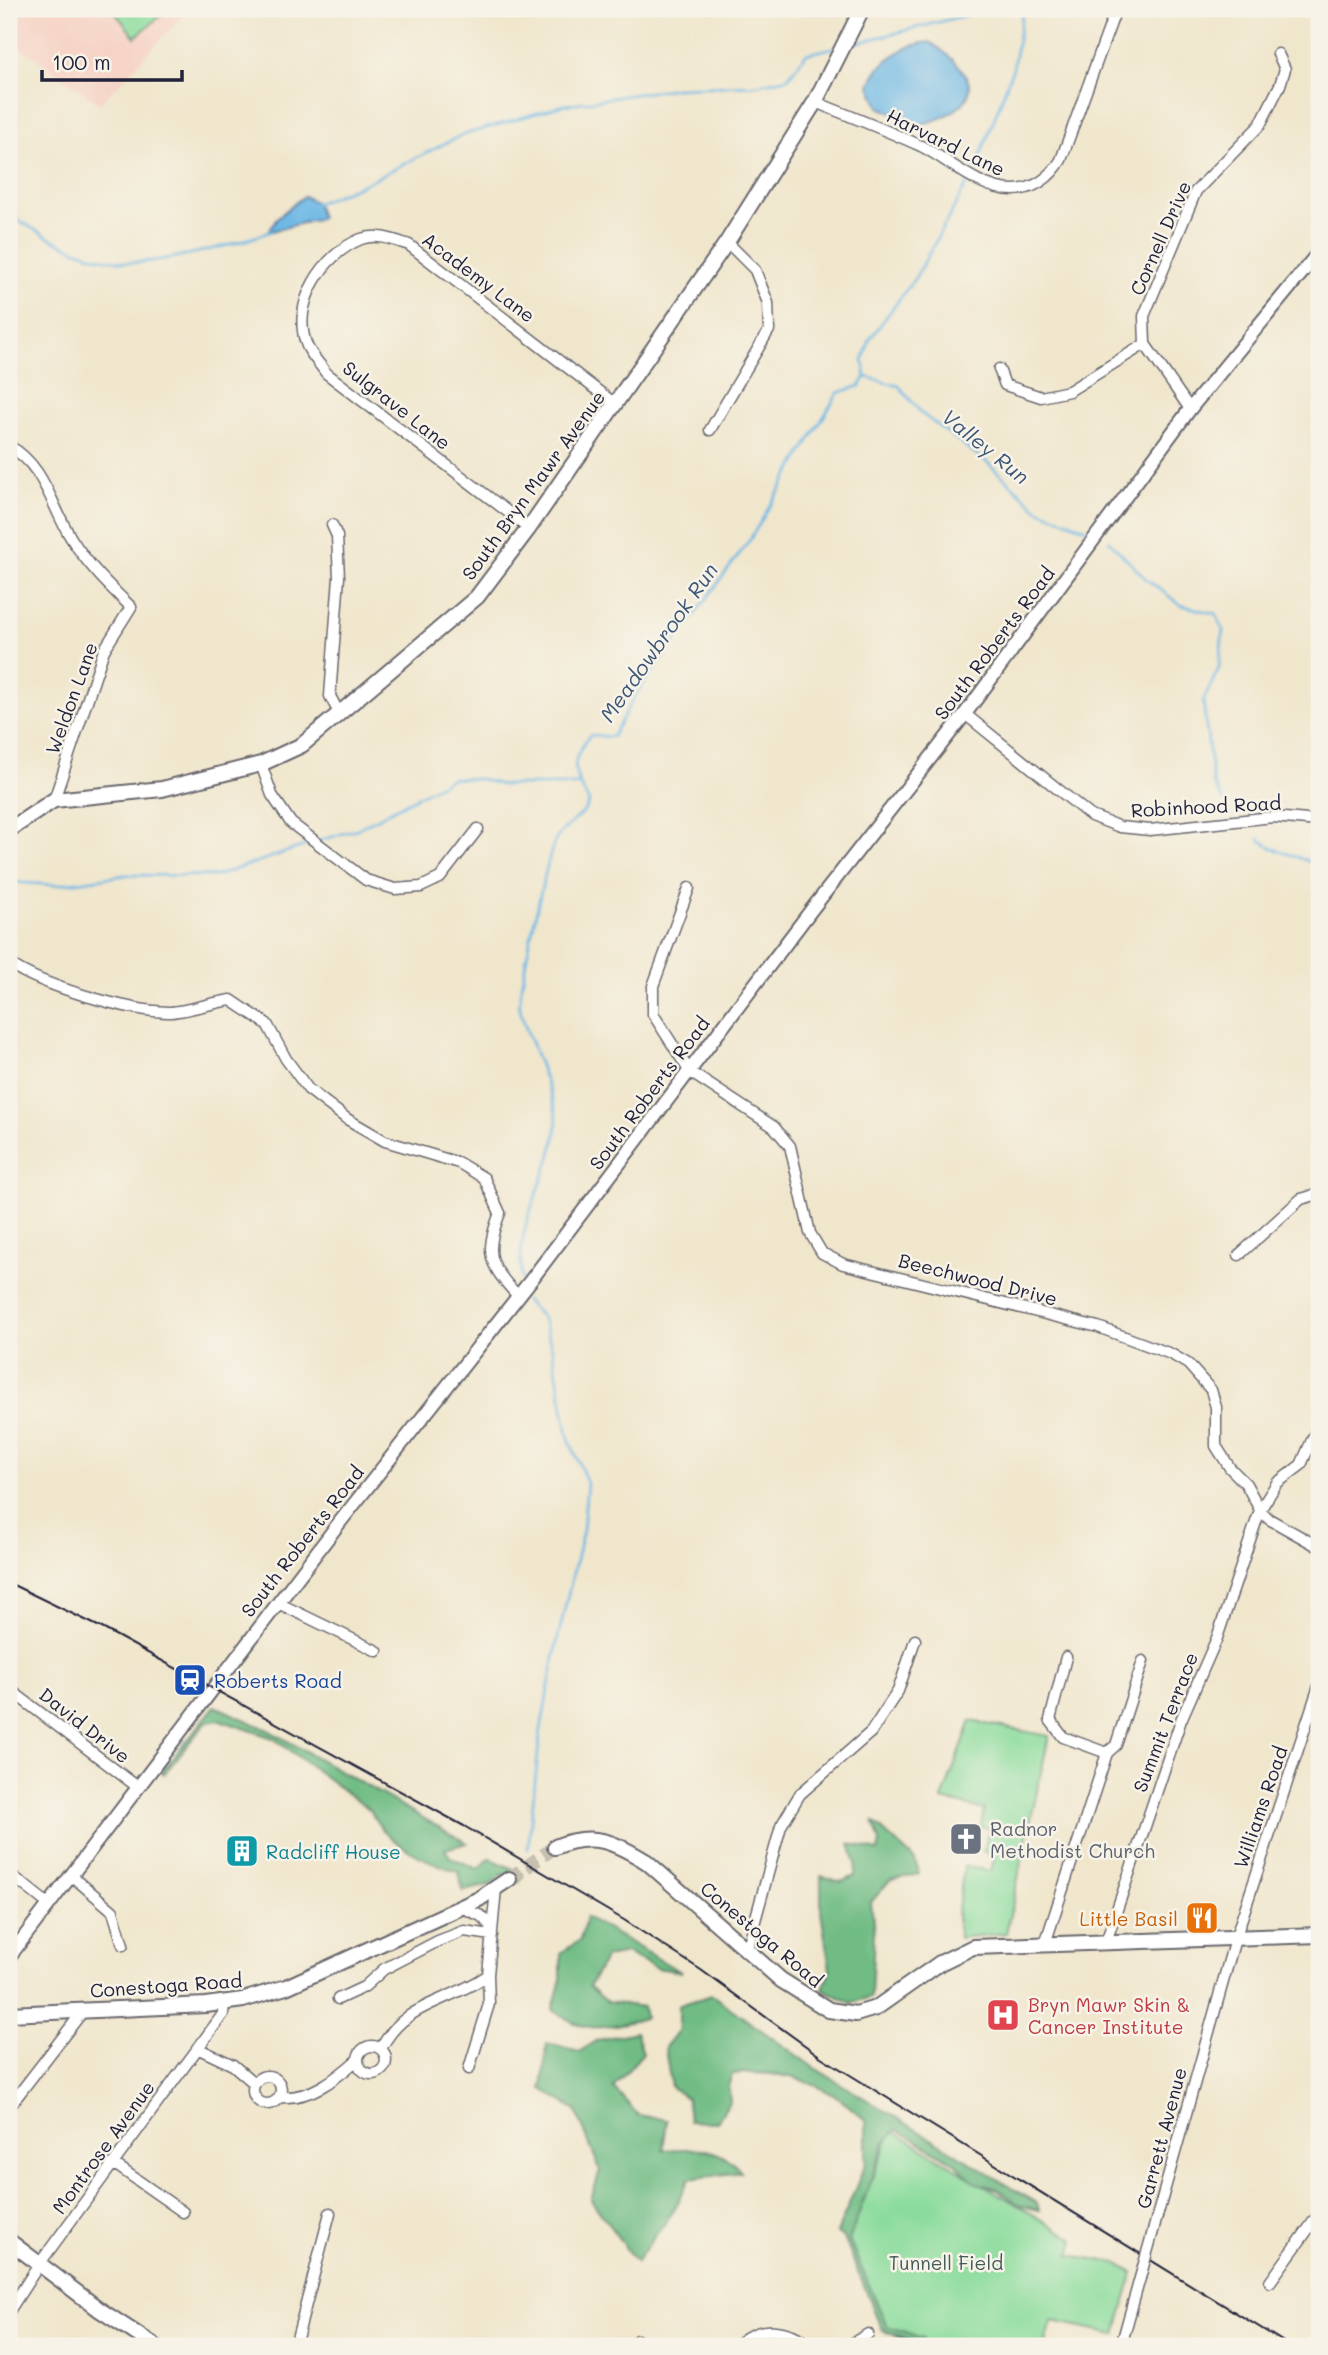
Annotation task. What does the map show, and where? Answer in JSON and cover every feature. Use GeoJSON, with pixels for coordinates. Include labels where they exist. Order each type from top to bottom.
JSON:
{"type":"FeatureCollection","features":[{"type":"Feature","properties":{"kind":"main road","name":"South Bryn Mawr Avenue"},"geometry":{"type":"LineString","coordinates":[[9,830],[54,800],[162,789],[261,764],[302,746],[477,597],[727,242],[815,102],[862,9]]}},
{"type":"Feature","properties":{"kind":"main road","name":"Conestoga Road"},"geometry":{"type":"LineString","coordinates":[[555,1847],[580,1840],[613,1842],[647,1862],[747,1950],[814,2003],[829,2010],[856,2014],[876,2008],[957,1952],[989,1944],[1319,1935]]}},
{"type":"Feature","properties":{"kind":"main road","name":"Conestoga Road"},"geometry":{"type":"LineString","coordinates":[[9,2014],[224,2003],[286,1987],[461,1907],[509,1879]]}},
{"type":"Feature","properties":{"kind":"main road"},"geometry":{"type":"LineString","coordinates":[[9,2241],[100,2310],[155,2346]]}},
{"type":"Feature","properties":{"kind":"street","name":"Harvard Lane"},"geometry":{"type":"LineString","coordinates":[[815,102],[922,147],[992,186],[1006,190],[1027,188],[1046,179],[1061,160],[1116,9]]}},
{"type":"Feature","properties":{"kind":"street","name":"Cornell Drive"},"geometry":{"type":"LineString","coordinates":[[1145,344],[1144,316],[1196,191],[1260,125],[1285,69],[1278,54]]}},
{"type":"Feature","properties":{"kind":"street","name":"Academy Lane"},"geometry":{"type":"LineString","coordinates":[[314,278],[336,256],[362,239],[385,236],[409,245],[615,404]]}},
{"type":"Feature","properties":{"kind":"street"},"geometry":{"type":"LineString","coordinates":[[710,430],[769,330],[768,303],[755,270],[727,242]]}},
{"type":"Feature","properties":{"kind":"street","name":"South Roberts Road"},"geometry":{"type":"LineString","coordinates":[[9,1957],[278,1603],[690,1072],[812,909],[965,715],[1190,409],[1319,252]]}},
{"type":"Feature","properties":{"kind":"street","name":"Sulgrave Lane"},"geometry":{"type":"LineString","coordinates":[[314,278],[303,310],[307,345],[326,373],[528,528]]}},
{"type":"Feature","properties":{"kind":"street"},"geometry":{"type":"LineString","coordinates":[[999,369],[1005,385],[1041,397],[1069,391],[1145,344],[1190,409]]}},
{"type":"Feature","properties":{"kind":"street","name":"Weldon Lane"},"geometry":{"type":"LineString","coordinates":[[9,446],[30,461],[72,538],[98,575],[131,607],[104,650],[54,800]]}},
{"type":"Feature","properties":{"kind":"street"},"geometry":{"type":"LineString","coordinates":[[332,525],[337,536],[339,577],[330,696],[340,715]]}},
{"type":"Feature","properties":{"kind":"street","name":"Robinhood Road"},"geometry":{"type":"LineString","coordinates":[[965,715],[1091,816],[1120,827],[1150,830],[1273,817],[1319,821]]}},
{"type":"Feature","properties":{"kind":"street"},"geometry":{"type":"LineString","coordinates":[[261,764],[272,795],[291,823],[321,849],[366,880],[395,889],[421,887],[440,878],[478,829]]}},
{"type":"Feature","properties":{"kind":"street"},"geometry":{"type":"LineString","coordinates":[[688,888],[653,986],[653,1014],[690,1072]]}},
{"type":"Feature","properties":{"kind":"street"},"geometry":{"type":"LineString","coordinates":[[9,963],[47,985],[146,1010],[171,1013],[201,1004],[232,1000],[250,1010],[267,1024],[286,1059],[308,1089],[347,1119],[386,1141],[459,1163],[484,1178],[496,1198],[500,1213],[488,1248],[498,1274],[518,1296]]}},
{"type":"Feature","properties":{"kind":"street","name":"Beechwood Drive"},"geometry":{"type":"LineString","coordinates":[[690,1072],[774,1127],[790,1146],[810,1233],[822,1253],[842,1264],[1098,1327],[1171,1354],[1188,1364],[1211,1390],[1216,1407],[1216,1446],[1230,1468],[1246,1484],[1259,1510]]}},
{"type":"Feature","properties":{"kind":"street"},"geometry":{"type":"LineString","coordinates":[[1239,1255],[1301,1199],[1319,1194]]}},
{"type":"Feature","properties":{"kind":"street","name":"Summit Terrace"},"geometry":{"type":"LineString","coordinates":[[1106,1942],[1181,1720],[1217,1638],[1259,1510],[1277,1483],[1301,1465],[1319,1424]]}},
{"type":"Feature","properties":{"kind":"street"},"geometry":{"type":"LineString","coordinates":[[1259,1510],[1269,1519],[1319,1548]]}},
{"type":"Feature","properties":{"kind":"street"},"geometry":{"type":"LineString","coordinates":[[278,1603],[377,1651]]}},
{"type":"Feature","properties":{"kind":"street"},"geometry":{"type":"LineString","coordinates":[[747,1950],[781,1826],[800,1794],[871,1732],[898,1692],[915,1640]]}},
{"type":"Feature","properties":{"kind":"street"},"geometry":{"type":"LineString","coordinates":[[1066,1657],[1050,1720],[1063,1737],[1107,1754]]}},
{"type":"Feature","properties":{"kind":"street"},"geometry":{"type":"LineString","coordinates":[[1045,1944],[1107,1754],[1116,1745],[1143,1661]]}},
{"type":"Feature","properties":{"kind":"street","name":"David Drive"},"geometry":{"type":"LineString","coordinates":[[9,1689],[139,1788]]}},
{"type":"Feature","properties":{"kind":"street","name":"Williams Road"},"geometry":{"type":"LineString","coordinates":[[1235,1939],[1319,1692]]}},
{"type":"Feature","properties":{"kind":"street"},"geometry":{"type":"LineString","coordinates":[[9,1873],[48,1904]]}},
{"type":"Feature","properties":{"kind":"street"},"geometry":{"type":"LineString","coordinates":[[72,1876],[113,1911],[123,1945]]}},
{"type":"Feature","properties":{"kind":"street"},"geometry":{"type":"LineString","coordinates":[[469,2069],[489,2004],[488,1975],[496,1888]]}},
{"type":"Feature","properties":{"kind":"street"},"geometry":{"type":"LineString","coordinates":[[461,1907],[481,1916],[491,1930]]}},
{"type":"Feature","properties":{"kind":"street"},"geometry":{"type":"LineString","coordinates":[[338,1999],[364,1987],[384,1969],[438,1941],[464,1931],[491,1930]]}},
{"type":"Feature","properties":{"kind":"street","name":"Garrett Avenue"},"geometry":{"type":"LineString","coordinates":[[1121,2346],[1235,1939]]}},
{"type":"Feature","properties":{"kind":"street"},"geometry":{"type":"LineString","coordinates":[[381,2049],[389,2031],[402,2018],[469,1988],[488,1975]]}},
{"type":"Feature","properties":{"kind":"street","name":"Montrose Avenue"},"geometry":{"type":"LineString","coordinates":[[9,2311],[40,2263],[223,2014],[224,2003]]}},
{"type":"Feature","properties":{"kind":"street"},"geometry":{"type":"LineString","coordinates":[[9,2107],[83,2011]]}},
{"type":"Feature","properties":{"kind":"street"},"geometry":{"type":"LineString","coordinates":[[279,2096],[290,2098],[316,2090],[342,2074],[368,2046],[381,2049],[387,2060],[377,2073],[362,2069],[358,2059]]}},
{"type":"Feature","properties":{"kind":"street"},"geometry":{"type":"LineString","coordinates":[[197,2048],[233,2065],[254,2084],[254,2095],[261,2103],[271,2104],[279,2096],[280,2086],[273,2078],[263,2077],[254,2084]]}},
{"type":"Feature","properties":{"kind":"street"},"geometry":{"type":"LineString","coordinates":[[113,2163],[183,2212]]}},
{"type":"Feature","properties":{"kind":"street"},"geometry":{"type":"LineString","coordinates":[[295,2346],[330,2213]]}},
{"type":"Feature","properties":{"kind":"street"},"geometry":{"type":"LineString","coordinates":[[1270,2282],[1319,2214]]}},
{"type":"Feature","properties":{"kind":"street"},"geometry":{"type":"LineString","coordinates":[[736,2346],[761,2331],[780,2330],[797,2335],[812,2346]]}},
{"type":"Feature","properties":{"kind":"street"},"geometry":{"type":"LineString","coordinates":[[848,2346],[868,2334]]}},
{"type":"Feature","properties":{"kind":"shaded area"},"geometry":{"type":"Polygon","coordinates":[[[9,9],[189,9],[100,104],[9,39],[9,9]]]}},
{"type":"Feature","properties":{"kind":"green space"},"geometry":{"type":"Polygon","coordinates":[[[112,9],[169,9],[135,37],[112,9]]]}},
{"type":"Feature","properties":{"kind":"green space"},"geometry":{"type":"Polygon","coordinates":[[[215,1706],[268,1730],[467,1843],[445,1849],[450,1857],[478,1869],[490,1858],[523,1874],[519,1882],[503,1874],[490,1885],[463,1891],[459,1872],[421,1857],[396,1842],[377,1822],[371,1811],[273,1738],[220,1720],[206,1722],[164,1774],[161,1772],[215,1706]]]}},
{"type":"Feature","properties":{"kind":"green space"},"geometry":{"type":"Polygon","coordinates":[[[971,1721],[1049,1736],[1006,1933],[959,1938],[957,1915],[964,1866],[991,1871],[995,1855],[983,1851],[989,1828],[981,1826],[984,1809],[942,1800],[971,1721]]]}},
{"type":"Feature","properties":{"kind":"green space"},"geometry":{"type":"Polygon","coordinates":[[[873,1821],[915,1860],[919,1874],[890,1880],[871,1902],[874,1933],[871,1997],[851,2003],[823,1989],[830,1969],[821,1912],[821,1876],[841,1882],[855,1876],[856,1863],[850,1844],[878,1851],[880,1842],[873,1821]]]}},
{"type":"Feature","properties":{"kind":"green space"},"geometry":{"type":"Polygon","coordinates":[[[586,1917],[681,1972],[657,1968],[626,1953],[606,1957],[589,1986],[607,2002],[643,2007],[645,2018],[608,2026],[587,2027],[565,2018],[553,2009],[561,1979],[561,1953],[580,1940],[586,1917]]]}},
{"type":"Feature","properties":{"kind":"green space"},"geometry":{"type":"Polygon","coordinates":[[[712,1995],[813,2067],[1037,2203],[1039,2210],[1019,2205],[998,2189],[974,2182],[957,2164],[897,2129],[885,2142],[849,2240],[887,2326],[923,2338],[923,2345],[882,2329],[844,2238],[837,2233],[866,2163],[866,2121],[836,2097],[805,2081],[752,2073],[732,2074],[728,2087],[730,2100],[717,2122],[689,2121],[687,2099],[671,2087],[665,2047],[679,2030],[679,2005],[712,1995]]]}},
{"type":"Feature","properties":{"kind":"green space"},"geometry":{"type":"Polygon","coordinates":[[[636,2032],[643,2053],[613,2087],[638,2115],[667,2120],[663,2150],[706,2150],[724,2157],[741,2172],[689,2179],[675,2209],[636,2262],[591,2200],[600,2170],[576,2110],[542,2089],[547,2043],[579,2052],[598,2040],[636,2032]]]}},
{"type":"Feature","properties":{"kind":"green space","name":"Tunnell Field"},"geometry":{"type":"Polygon","coordinates":[[[892,2130],[1074,2239],[1070,2255],[1116,2263],[1133,2273],[1116,2334],[1052,2321],[1045,2346],[919,2346],[884,2331],[847,2242],[892,2130]]]}},
{"type":"Feature","properties":{"kind":"water"},"geometry":{"type":"Polygon","coordinates":[[[930,42],[962,70],[969,90],[967,98],[952,112],[916,125],[879,107],[870,86],[878,69],[893,56],[911,46],[930,42]]]}},
{"type":"Feature","properties":{"kind":"water"},"geometry":{"type":"Polygon","coordinates":[[[304,196],[316,203],[321,218],[268,232],[278,217],[304,196]]]}},
{"type":"Feature","properties":{"kind":"waterway"},"geometry":{"type":"LineString","coordinates":[[856,43],[991,9]]}},
{"type":"Feature","properties":{"kind":"waterway","name":"Meadowbrook Run"},"geometry":{"type":"LineString","coordinates":[[976,168],[1013,68],[1023,9]]}},
{"type":"Feature","properties":{"kind":"waterway"},"geometry":{"type":"LineString","coordinates":[[315,204],[364,184],[460,136],[564,105],[676,88],[755,85],[788,78],[806,54],[837,47]]}},
{"type":"Feature","properties":{"kind":"waterway","name":"Meadowbrook Run"},"geometry":{"type":"LineString","coordinates":[[522,1279],[523,1237],[548,1164],[557,1125],[553,1102],[523,1020],[520,997],[533,925],[555,841],[558,835],[583,813],[589,802],[576,775],[578,753],[590,735],[612,737],[635,696],[749,541],[838,393],[860,386],[866,377],[863,360],[870,339],[917,275],[967,184]]}},
{"type":"Feature","properties":{"kind":"waterway"},"geometry":{"type":"LineString","coordinates":[[9,214],[63,244],[92,255],[123,262],[154,261],[197,252],[271,231]]}},
{"type":"Feature","properties":{"kind":"waterway","name":"Valley Run"},"geometry":{"type":"LineString","coordinates":[[866,377],[899,386],[922,414],[988,463],[1039,510],[1092,531]]}},
{"type":"Feature","properties":{"kind":"waterway","name":"Valley Run"},"geometry":{"type":"LineString","coordinates":[[1109,541],[1146,579],[1181,605],[1216,614],[1223,630],[1219,668],[1203,701],[1213,783],[1224,802]]}},
{"type":"Feature","properties":{"kind":"waterway","name":"Meadowbrook Run"},"geometry":{"type":"LineString","coordinates":[[319,841],[357,829],[452,778],[481,779],[501,785],[580,785]]}},
{"type":"Feature","properties":{"kind":"waterway","name":"Valley Run"},"geometry":{"type":"LineString","coordinates":[[1259,839],[1272,848],[1319,865]]}},
{"type":"Feature","properties":{"kind":"waterway","name":"Meadowbrook Run"},"geometry":{"type":"LineString","coordinates":[[9,882],[55,885],[126,875],[216,876],[313,843]]}},
{"type":"Feature","properties":{"kind":"waterway"},"geometry":{"type":"LineString","coordinates":[[525,1300],[543,1318],[553,1352],[568,1436],[587,1483],[583,1530],[557,1642],[540,1735],[528,1849]]}},
{"type":"Feature","properties":{"kind":"tunnel"},"geometry":{"type":"LineString","coordinates":[[509,1879],[555,1847]]}},
{"type":"Feature","properties":{"kind":"tram line"},"geometry":{"type":"LineString","coordinates":[[9,1583],[104,1629],[464,1826],[624,1920],[701,1970],[821,2057],[1290,2346]]}},
{"type":"Feature","properties":{"kind":"place","name":"Roberts Road"},"geometry":{"type":"Point","coordinates":[190,1680]}},
{"type":"Feature","properties":{"kind":"place","name":"Radnor Methodist Church"},"geometry":{"type":"Point","coordinates":[966,1839]}},
{"type":"Feature","properties":{"kind":"place","name":"Radcliff House"},"geometry":{"type":"Point","coordinates":[242,1851]}},
{"type":"Feature","properties":{"kind":"place","name":"Little Basil"},"geometry":{"type":"Point","coordinates":[1202,1918]}},
{"type":"Feature","properties":{"kind":"place","name":"Bryn Mawr Skin & Cancer Institute"},"geometry":{"type":"Point","coordinates":[1003,2015]}}]}
